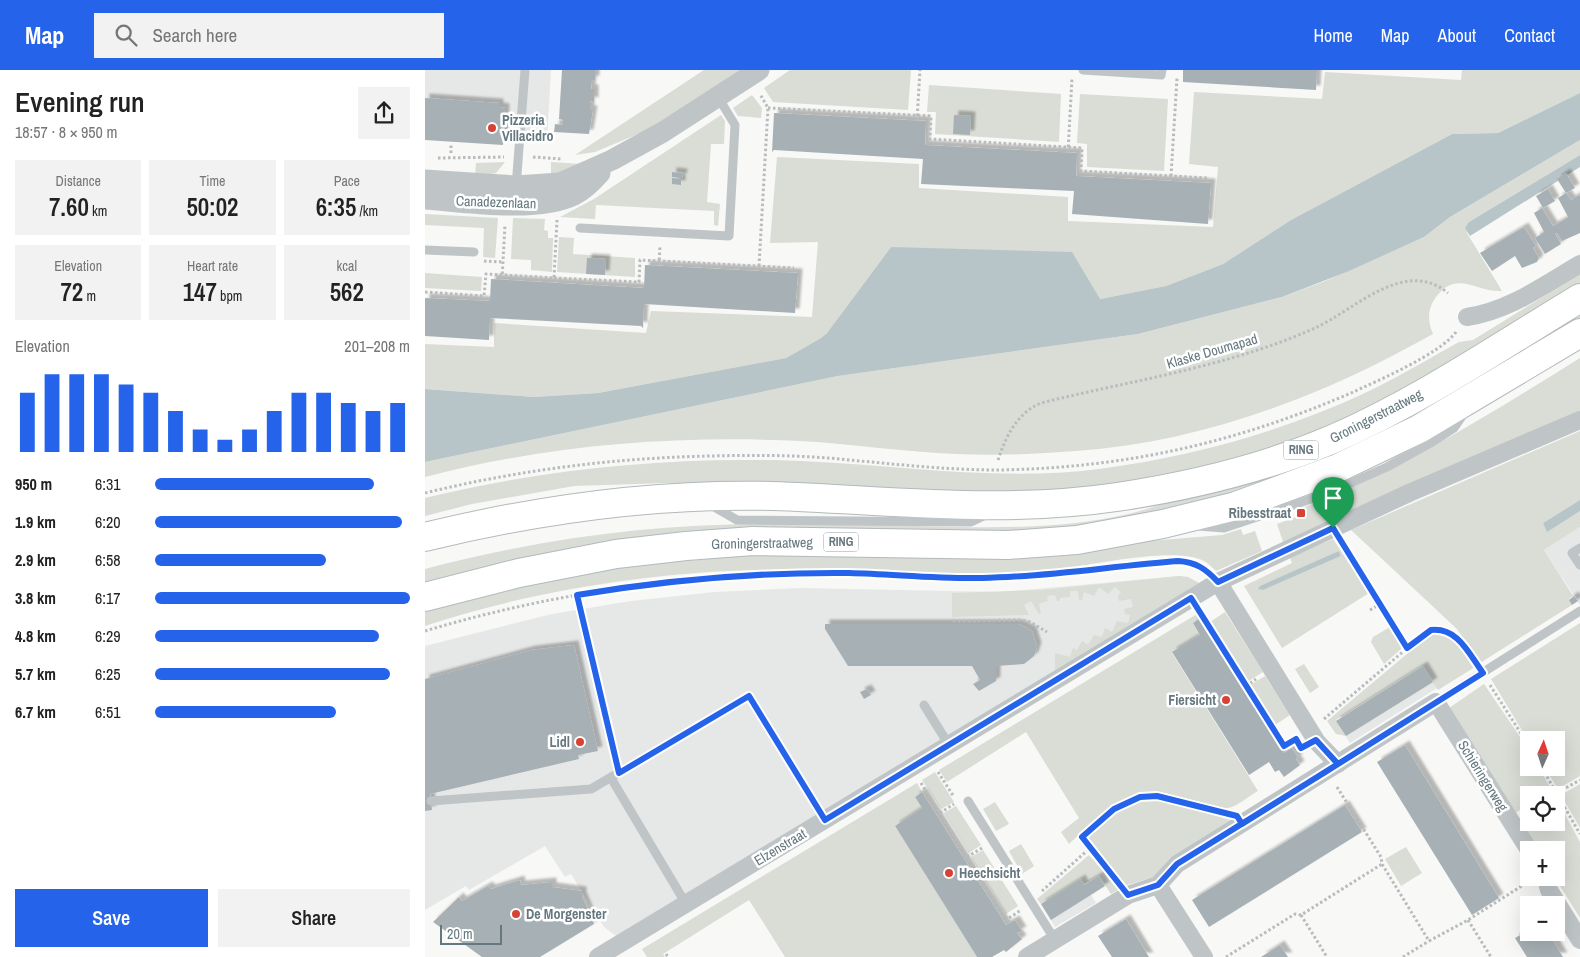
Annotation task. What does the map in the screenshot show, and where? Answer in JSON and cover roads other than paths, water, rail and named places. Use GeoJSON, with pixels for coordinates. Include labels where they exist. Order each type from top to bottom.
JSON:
{"type":"FeatureCollection","features":[{"type":"Feature","properties":{"kind":"main road","name":"Groningerstraatweg"},"geometry":{"type":"LineString","coordinates":[[425,537],[470,526],[562,509],[606,503],[695,496],[773,496],[944,506],[1004,507],[1115,497],[1183,485],[1249,468],[1331,439],[1399,407],[1580,298]]}},
{"type":"Feature","properties":{"kind":"main road","name":"Groningerstraatweg"},"geometry":{"type":"LineString","coordinates":[[425,597],[519,573],[617,554],[686,546],[753,541],[1008,545],[1077,540],[1163,524],[1236,506],[1337,469],[1419,429],[1580,334]]}},
{"type":"Feature","properties":{"kind":"street","name":"Canadezenlaan"},"geometry":{"type":"LineString","coordinates":[[425,180],[515,195],[546,203],[575,195],[612,160],[663,132],[718,97],[758,79]]}},
{"type":"Feature","properties":{"kind":"street","name":"Canadezenlaan"},"geometry":{"type":"LineString","coordinates":[[425,200],[515,195]]}},
{"type":"Feature","properties":{"kind":"street"},"geometry":{"type":"LineString","coordinates":[[1467,317],[1493,312],[1508,306],[1580,264]]}},
{"type":"Feature","properties":{"kind":"street"},"geometry":{"type":"LineString","coordinates":[[1333,768],[1218,582],[1409,493],[1580,420]]}},
{"type":"Feature","properties":{"kind":"street","name":"Elzenstraat"},"geometry":{"type":"LineString","coordinates":[[598,957],[1218,582]]}},
{"type":"Feature","properties":{"kind":"street"},"geometry":{"type":"LineString","coordinates":[[1027,957],[1128,895],[1158,885],[1177,864],[1437,702]]}},
{"type":"Feature","properties":{"kind":"street","name":"Schieringerweg"},"geometry":{"type":"LineString","coordinates":[[1437,702],[1523,841]]}},
{"type":"Feature","properties":{"kind":"street"},"geometry":{"type":"LineString","coordinates":[[1158,885],[1203,957]]}},
{"type":"Feature","properties":{"kind":"street"},"geometry":{"type":"LineString","coordinates":[[1548,886],[1580,940]]}},
{"type":"Feature","properties":{"kind":"lane"},"geometry":{"type":"LineString","coordinates":[[515,195],[525,70]]}},
{"type":"Feature","properties":{"kind":"lane"},"geometry":{"type":"LineString","coordinates":[[1083,70],[1161,75],[1162,70]]}},
{"type":"Feature","properties":{"kind":"lane"},"geometry":{"type":"LineString","coordinates":[[580,228],[729,236],[735,124],[718,97]]}},
{"type":"Feature","properties":{"kind":"lane"},"geometry":{"type":"LineString","coordinates":[[425,250],[474,252]]}},
{"type":"Feature","properties":{"kind":"lane"},"geometry":{"type":"LineString","coordinates":[[1580,548],[1572,553],[1580,565]]}},
{"type":"Feature","properties":{"kind":"lane"},"geometry":{"type":"LineString","coordinates":[[1437,702],[1580,611]]}},
{"type":"Feature","properties":{"kind":"lane"},"geometry":{"type":"LineString","coordinates":[[431,801],[591,789],[749,696],[825,820]]}},
{"type":"Feature","properties":{"kind":"lane"},"geometry":{"type":"LineString","coordinates":[[924,705],[949,745]]}},
{"type":"Feature","properties":{"kind":"lane"},"geometry":{"type":"LineString","coordinates":[[615,775],[686,904]]}},
{"type":"Feature","properties":{"kind":"lane"},"geometry":{"type":"LineString","coordinates":[[968,801],[1055,940]]}},
{"type":"Feature","properties":{"kind":"place","name":"Pizzeria Villacidro"},"geometry":{"type":"Point","coordinates":[492,128]}},
{"type":"Feature","properties":{"kind":"place","name":"Ribesstraat"},"geometry":{"type":"Point","coordinates":[1301,513]}},
{"type":"Feature","properties":{"kind":"place","name":"Fiersicht"},"geometry":{"type":"Point","coordinates":[1226,700]}},
{"type":"Feature","properties":{"kind":"place","name":"Lidl"},"geometry":{"type":"Point","coordinates":[580,742]}},
{"type":"Feature","properties":{"kind":"place","name":"Heechsicht"},"geometry":{"type":"Point","coordinates":[949,873]}},
{"type":"Feature","properties":{"kind":"place","name":"De Morgenster"},"geometry":{"type":"Point","coordinates":[516,914]}}]}
